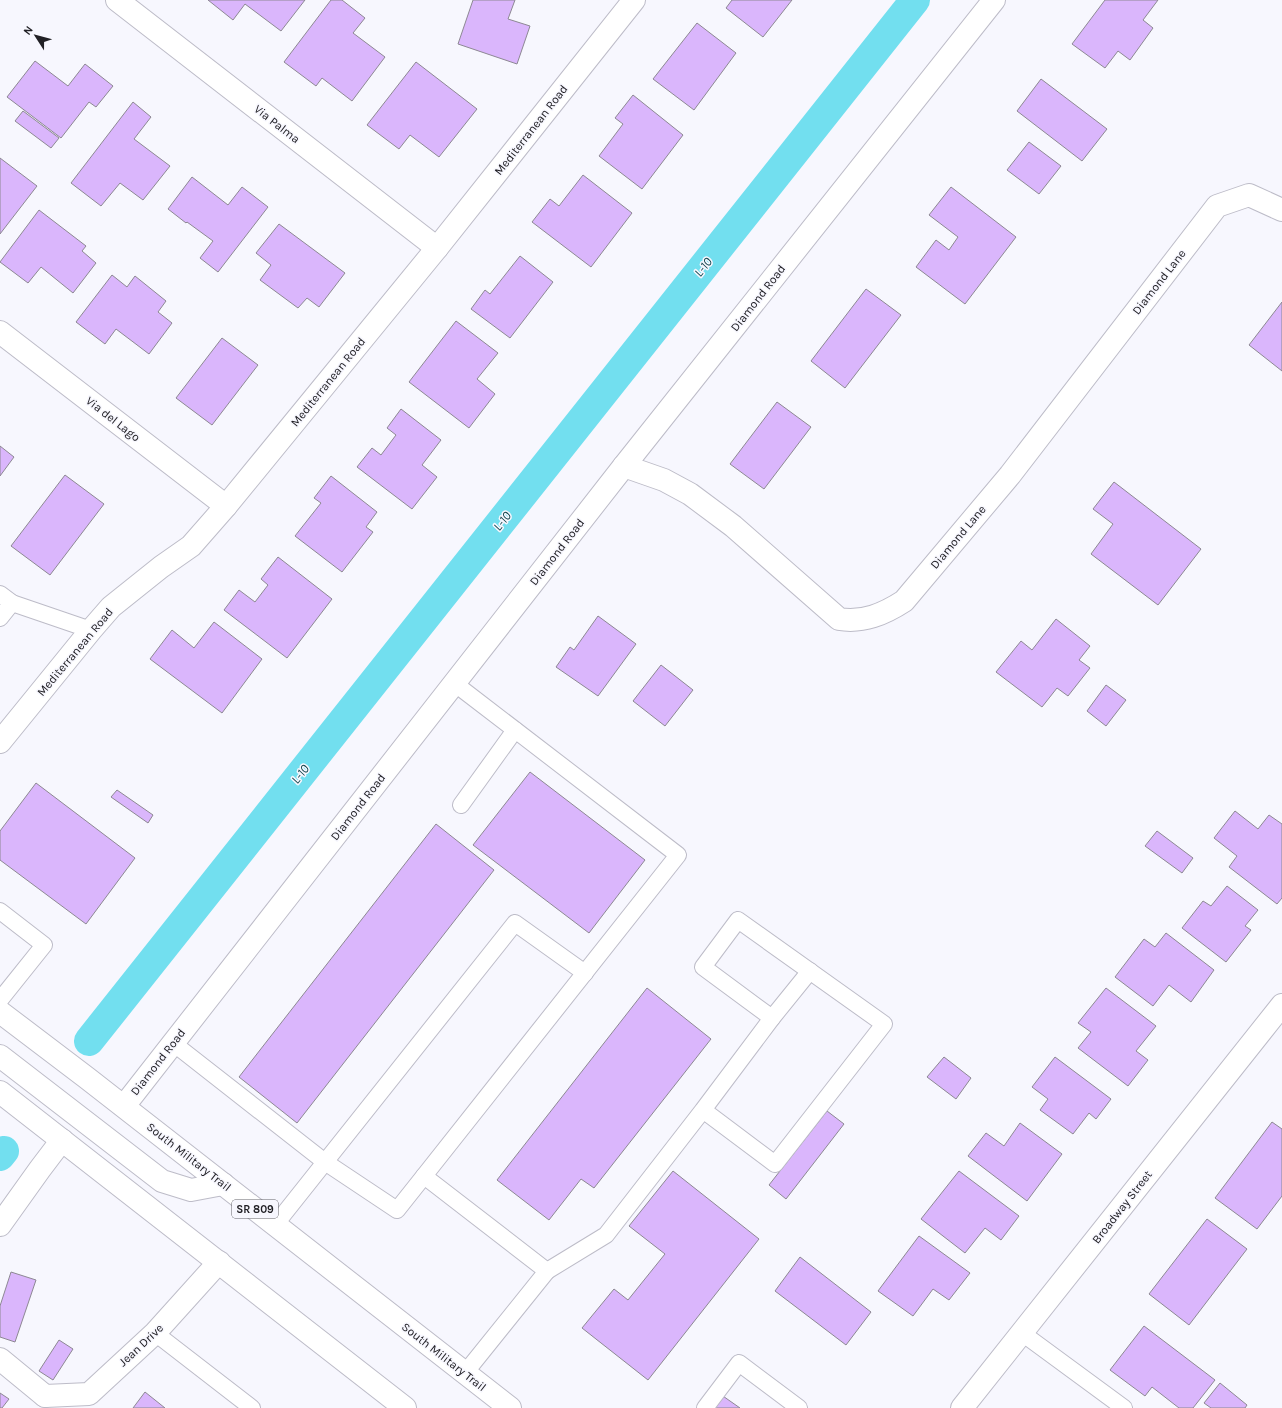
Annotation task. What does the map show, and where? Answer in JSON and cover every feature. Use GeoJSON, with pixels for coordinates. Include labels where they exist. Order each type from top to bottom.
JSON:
{"type":"FeatureCollection","features":[{"type":"Feature","properties":{"kind":"street","name":"Via Palma"},"geometry":{"type":"LineString","coordinates":[[117,0],[437,248]]}},
{"type":"Feature","properties":{"kind":"street","name":"Mediterranean Road"},"geometry":{"type":"LineString","coordinates":[[0,742],[111,607],[161,567],[191,546],[226,506],[437,248],[634,0]]}},
{"type":"Feature","properties":{"kind":"street","name":"Diamond Road"},"geometry":{"type":"LineString","coordinates":[[124,1106],[624,466],[994,0]]}},
{"type":"Feature","properties":{"kind":"street","name":"Diamond Lane"},"geometry":{"type":"LineString","coordinates":[[624,466],[664,480],[690,494],[733,526],[839,619],[851,621],[876,617],[904,601],[1010,475],[1217,206],[1249,195],[1282,210]]}},
{"type":"Feature","properties":{"kind":"street","name":"Via del Lago"},"geometry":{"type":"LineString","coordinates":[[0,332],[226,506]]}},
{"type":"Feature","properties":{"kind":"street","name":"Broadway Street"},"geometry":{"type":"LineString","coordinates":[[962,1408],[1282,1005]]}},
{"type":"Feature","properties":{"kind":"street","name":"South Military Trail"},"geometry":{"type":"LineString","coordinates":[[0,1012],[124,1106],[510,1408]]}},
{"type":"Feature","properties":{"kind":"street"},"geometry":{"type":"LineString","coordinates":[[0,1056],[162,1181],[191,1190],[223,1184]]}},
{"type":"Feature","properties":{"kind":"street"},"geometry":{"type":"LineString","coordinates":[[0,1092],[220,1262],[405,1408]]}},
{"type":"Feature","properties":{"kind":"street"},"geometry":{"type":"LineString","coordinates":[[0,1225],[62,1140]]}},
{"type":"Feature","properties":{"kind":"street","name":"Jean Drive"},"geometry":{"type":"LineString","coordinates":[[40,1402],[90,1401],[220,1262]]}},
{"type":"Feature","properties":{"kind":"street"},"geometry":{"type":"LineString","coordinates":[[0,1359],[40,1402]]}},
{"type":"Feature","properties":{"kind":"lane"},"geometry":{"type":"LineString","coordinates":[[0,618],[6,598],[91,630]]}},
{"type":"Feature","properties":{"kind":"lane"},"geometry":{"type":"LineString","coordinates":[[173,1043],[325,1162],[397,1210],[678,856],[454,683]]}},
{"type":"Feature","properties":{"kind":"lane"},"geometry":{"type":"LineString","coordinates":[[461,805],[516,730]]}},
{"type":"Feature","properties":{"kind":"lane"},"geometry":{"type":"LineString","coordinates":[[0,911],[44,946],[0,1000]]}},
{"type":"Feature","properties":{"kind":"lane"},"geometry":{"type":"LineString","coordinates":[[703,1110],[775,1164],[884,1024],[738,920],[703,967],[772,1018]]}},
{"type":"Feature","properties":{"kind":"lane"},"geometry":{"type":"LineString","coordinates":[[275,1225],[515,923],[585,973]]}},
{"type":"Feature","properties":{"kind":"lane"},"geometry":{"type":"LineString","coordinates":[[465,1373],[547,1271],[606,1235],[772,1018],[810,971]]}},
{"type":"Feature","properties":{"kind":"lane"},"geometry":{"type":"LineString","coordinates":[[424,1176],[547,1271]]}},
{"type":"Feature","properties":{"kind":"lane"},"geometry":{"type":"LineString","coordinates":[[155,1333],[252,1408]]}},
{"type":"Feature","properties":{"kind":"lane"},"geometry":{"type":"LineString","coordinates":[[1022,1333],[1124,1408]]}},
{"type":"Feature","properties":{"kind":"lane"},"geometry":{"type":"LineString","coordinates":[[705,1408],[739,1363],[799,1408]]}},
{"type":"Feature","properties":{"kind":"building"},"geometry":{"type":"Polygon","coordinates":[[[208,0],[305,0],[281,31],[245,4],[233,20],[208,0]]]}},
{"type":"Feature","properties":{"kind":"building"},"geometry":{"type":"Polygon","coordinates":[[[331,0],[342,0],[365,18],[353,33],[385,57],[352,101],[322,78],[316,86],[284,62],[331,0]]]}},
{"type":"Feature","properties":{"kind":"building"},"geometry":{"type":"Polygon","coordinates":[[[473,0],[515,0],[508,19],[530,26],[517,64],[458,44],[473,0]]]}},
{"type":"Feature","properties":{"kind":"building"},"geometry":{"type":"Polygon","coordinates":[[[732,0],[792,0],[763,37],[726,8],[732,0]]]}},
{"type":"Feature","properties":{"kind":"building"},"geometry":{"type":"Polygon","coordinates":[[[1105,0],[1158,0],[1143,20],[1153,28],[1130,60],[1118,51],[1105,68],[1072,44],[1105,0]]]}},
{"type":"Feature","properties":{"kind":"building"},"geometry":{"type":"Polygon","coordinates":[[[697,23],[736,53],[694,110],[653,79],[697,23]]]}},
{"type":"Feature","properties":{"kind":"building"},"geometry":{"type":"Polygon","coordinates":[[[35,61],[68,86],[85,64],[113,86],[96,107],[89,102],[61,138],[7,97],[35,61]]]}},
{"type":"Feature","properties":{"kind":"building"},"geometry":{"type":"Polygon","coordinates":[[[416,62],[477,109],[439,157],[410,135],[399,149],[367,125],[416,62]]]}},
{"type":"Feature","properties":{"kind":"building"},"geometry":{"type":"Polygon","coordinates":[[[1041,79],[1107,129],[1082,161],[1017,111],[1041,79]]]}},
{"type":"Feature","properties":{"kind":"building"},"geometry":{"type":"Polygon","coordinates":[[[633,95],[683,135],[642,189],[599,156],[623,124],[615,118],[633,95]]]}},
{"type":"Feature","properties":{"kind":"building"},"geometry":{"type":"Polygon","coordinates":[[[133,102],[151,117],[134,139],[170,166],[143,200],[120,183],[101,206],[71,183],[133,102]]]}},
{"type":"Feature","properties":{"kind":"building"},"geometry":{"type":"Polygon","coordinates":[[[23,111],[59,138],[51,148],[15,121],[23,111]]]}},
{"type":"Feature","properties":{"kind":"building"},"geometry":{"type":"Polygon","coordinates":[[[1029,142],[1061,166],[1039,194],[1007,170],[1029,142]]]}},
{"type":"Feature","properties":{"kind":"building"},"geometry":{"type":"Polygon","coordinates":[[[0,158],[37,186],[0,234],[0,158]]]}},
{"type":"Feature","properties":{"kind":"building"},"geometry":{"type":"Polygon","coordinates":[[[583,175],[632,213],[591,267],[532,222],[550,199],[559,206],[583,175]]]}},
{"type":"Feature","properties":{"kind":"building"},"geometry":{"type":"Polygon","coordinates":[[[192,177],[228,205],[242,187],[268,207],[218,272],[200,258],[213,241],[168,209],[192,177]]]}},
{"type":"Feature","properties":{"kind":"building"},"geometry":{"type":"Polygon","coordinates":[[[951,187],[1016,237],[965,304],[916,267],[936,240],[949,250],[958,237],[929,215],[951,187]]]}},
{"type":"Feature","properties":{"kind":"building"},"geometry":{"type":"Polygon","coordinates":[[[39,210],[86,246],[82,251],[96,263],[73,293],[41,267],[28,283],[0,262],[39,210]]]}},
{"type":"Feature","properties":{"kind":"building"},"geometry":{"type":"Polygon","coordinates":[[[279,224],[345,273],[319,307],[307,298],[298,308],[260,280],[271,265],[256,253],[279,224]]]}},
{"type":"Feature","properties":{"kind":"building"},"geometry":{"type":"Polygon","coordinates":[[[520,256],[553,282],[510,338],[471,309],[485,290],[490,294],[520,256]]]}},
{"type":"Feature","properties":{"kind":"building"},"geometry":{"type":"Polygon","coordinates":[[[112,275],[127,287],[135,276],[166,301],[158,312],[172,323],[149,354],[116,329],[105,344],[76,322],[112,275]]]}},
{"type":"Feature","properties":{"kind":"building"},"geometry":{"type":"Polygon","coordinates":[[[866,289],[901,315],[845,388],[811,361],[866,289]]]}},
{"type":"Feature","properties":{"kind":"building"},"geometry":{"type":"Polygon","coordinates":[[[1282,302],[1282,371],[1249,345],[1282,302]]]}},
{"type":"Feature","properties":{"kind":"building"},"geometry":{"type":"Polygon","coordinates":[[[456,321],[498,353],[477,379],[495,394],[469,428],[409,382],[456,321]]]}},
{"type":"Feature","properties":{"kind":"building"},"geometry":{"type":"Polygon","coordinates":[[[222,338],[258,365],[212,425],[176,398],[222,338]]]}},
{"type":"Feature","properties":{"kind":"building"},"geometry":{"type":"Polygon","coordinates":[[[777,402],[811,427],[764,489],[730,464],[777,402]]]}},
{"type":"Feature","properties":{"kind":"building"},"geometry":{"type":"Polygon","coordinates":[[[401,409],[441,440],[422,465],[437,477],[412,509],[357,467],[372,448],[381,455],[396,435],[387,428],[401,409]]]}},
{"type":"Feature","properties":{"kind":"building"},"geometry":{"type":"Polygon","coordinates":[[[0,446],[14,457],[0,476],[0,446]]]}},
{"type":"Feature","properties":{"kind":"building"},"geometry":{"type":"Polygon","coordinates":[[[65,475],[104,504],[50,575],[11,546],[65,475]]]}},
{"type":"Feature","properties":{"kind":"building"},"geometry":{"type":"Polygon","coordinates":[[[331,476],[377,512],[366,527],[373,532],[342,572],[295,536],[321,503],[314,498],[331,476]]]}},
{"type":"Feature","properties":{"kind":"building"},"geometry":{"type":"Polygon","coordinates":[[[1114,482],[1201,549],[1158,605],[1091,554],[1113,524],[1093,509],[1114,482]]]}},
{"type":"Feature","properties":{"kind":"building"},"geometry":{"type":"Polygon","coordinates":[[[278,557],[332,599],[287,658],[224,610],[239,590],[255,602],[268,585],[261,579],[278,557]]]}},
{"type":"Feature","properties":{"kind":"building"},"geometry":{"type":"Polygon","coordinates":[[[598,616],[636,644],[598,696],[556,667],[570,647],[574,650],[598,616]]]}},
{"type":"Feature","properties":{"kind":"building"},"geometry":{"type":"Polygon","coordinates":[[[1056,619],[1090,646],[1079,660],[1090,668],[1068,696],[1057,688],[1042,707],[996,672],[1021,641],[1032,650],[1056,619]]]}},
{"type":"Feature","properties":{"kind":"building"},"geometry":{"type":"Polygon","coordinates":[[[214,622],[262,659],[222,713],[150,659],[172,630],[194,648],[214,622]]]}},
{"type":"Feature","properties":{"kind":"building"},"geometry":{"type":"Polygon","coordinates":[[[661,665],[693,690],[665,726],[633,701],[661,665]]]}},
{"type":"Feature","properties":{"kind":"building"},"geometry":{"type":"Polygon","coordinates":[[[1106,685],[1126,700],[1106,726],[1087,711],[1106,685]]]}},
{"type":"Feature","properties":{"kind":"building"},"geometry":{"type":"Polygon","coordinates":[[[530,772],[645,860],[589,933],[473,845],[530,772]]]}},
{"type":"Feature","properties":{"kind":"building"},"geometry":{"type":"Polygon","coordinates":[[[36,783],[135,858],[86,924],[0,860],[0,831],[36,783]]]}},
{"type":"Feature","properties":{"kind":"building"},"geometry":{"type":"Polygon","coordinates":[[[117,790],[153,815],[148,823],[111,797],[117,790]]]}},
{"type":"Feature","properties":{"kind":"building"},"geometry":{"type":"Polygon","coordinates":[[[1235,811],[1258,829],[1269,815],[1282,824],[1282,898],[1277,904],[1229,867],[1237,856],[1214,838],[1235,811]]]}},
{"type":"Feature","properties":{"kind":"building"},"geometry":{"type":"Polygon","coordinates":[[[436,824],[494,870],[297,1123],[239,1077],[436,824]]]}},
{"type":"Feature","properties":{"kind":"building"},"geometry":{"type":"Polygon","coordinates":[[[1157,831],[1193,858],[1182,873],[1145,846],[1157,831]]]}},
{"type":"Feature","properties":{"kind":"building"},"geometry":{"type":"Polygon","coordinates":[[[1227,886],[1258,910],[1245,926],[1251,930],[1226,962],[1182,928],[1203,901],[1211,906],[1227,886]]]}},
{"type":"Feature","properties":{"kind":"building"},"geometry":{"type":"Polygon","coordinates":[[[1166,933],[1214,970],[1191,1002],[1169,985],[1153,1006],[1115,977],[1144,939],[1155,947],[1166,933]]]}},
{"type":"Feature","properties":{"kind":"building"},"geometry":{"type":"Polygon","coordinates":[[[647,988],[711,1039],[594,1188],[581,1179],[549,1220],[497,1180],[647,988]]]}},
{"type":"Feature","properties":{"kind":"building"},"geometry":{"type":"Polygon","coordinates":[[[1106,988],[1156,1026],[1136,1051],[1148,1060],[1128,1086],[1078,1048],[1091,1032],[1078,1023],[1106,988]]]}},
{"type":"Feature","properties":{"kind":"building"},"geometry":{"type":"Polygon","coordinates":[[[944,1057],[971,1078],[956,1099],[927,1077],[944,1057]]]}},
{"type":"Feature","properties":{"kind":"building"},"geometry":{"type":"Polygon","coordinates":[[[1055,1057],[1111,1099],[1096,1119],[1089,1113],[1073,1134],[1040,1110],[1048,1099],[1032,1087],[1055,1057]]]}},
{"type":"Feature","properties":{"kind":"building"},"geometry":{"type":"Polygon","coordinates":[[[827,1111],[844,1124],[786,1199],[769,1185],[827,1111]]]}},
{"type":"Feature","properties":{"kind":"building"},"geometry":{"type":"Polygon","coordinates":[[[1272,1122],[1282,1129],[1282,1196],[1257,1229],[1215,1198],[1272,1122]]]}},
{"type":"Feature","properties":{"kind":"building"},"geometry":{"type":"Polygon","coordinates":[[[1020,1123],[1062,1154],[1027,1201],[968,1156],[986,1133],[1004,1146],[1020,1123]]]}},
{"type":"Feature","properties":{"kind":"building"},"geometry":{"type":"Polygon","coordinates":[[[673,1171],[759,1239],[648,1380],[582,1328],[614,1289],[628,1300],[665,1254],[629,1226],[673,1171]]]}},
{"type":"Feature","properties":{"kind":"building"},"geometry":{"type":"Polygon","coordinates":[[[959,1171],[1019,1216],[1001,1240],[985,1228],[965,1253],[921,1219],[959,1171]]]}},
{"type":"Feature","properties":{"kind":"building"},"geometry":{"type":"Polygon","coordinates":[[[1207,1219],[1247,1249],[1189,1325],[1149,1294],[1207,1219]]]}},
{"type":"Feature","properties":{"kind":"building"},"geometry":{"type":"Polygon","coordinates":[[[919,1236],[970,1273],[949,1300],[933,1289],[913,1316],[878,1291],[919,1236]]]}},
{"type":"Feature","properties":{"kind":"building"},"geometry":{"type":"Polygon","coordinates":[[[800,1257],[871,1312],[846,1345],[775,1291],[800,1257]]]}},
{"type":"Feature","properties":{"kind":"building"},"geometry":{"type":"Polygon","coordinates":[[[11,1272],[36,1280],[15,1342],[0,1337],[0,1306],[11,1272]]]}},
{"type":"Feature","properties":{"kind":"building"},"geometry":{"type":"Polygon","coordinates":[[[1144,1326],[1215,1380],[1193,1408],[1179,1408],[1152,1387],[1145,1396],[1110,1370],[1144,1326]]]}},
{"type":"Feature","properties":{"kind":"building"},"geometry":{"type":"Polygon","coordinates":[[[59,1340],[73,1349],[53,1380],[39,1371],[59,1340]]]}},
{"type":"Feature","properties":{"kind":"building"},"geometry":{"type":"Polygon","coordinates":[[[1220,1383],[1247,1405],[1245,1408],[1211,1408],[1204,1403],[1220,1383]]]}},
{"type":"Feature","properties":{"kind":"building"},"geometry":{"type":"Polygon","coordinates":[[[145,1392],[165,1408],[133,1408],[145,1392]]]}},
{"type":"Feature","properties":{"kind":"building"},"geometry":{"type":"Polygon","coordinates":[[[0,1393],[9,1399],[2,1408],[0,1408],[0,1393]]]}},
{"type":"Feature","properties":{"kind":"building"},"geometry":{"type":"Polygon","coordinates":[[[720,1394],[740,1408],[710,1408],[720,1394]]]}},
{"type":"Feature","properties":{"kind":"waterway","name":"L-10"},"geometry":{"type":"LineString","coordinates":[[89,1041],[915,0]]}},
{"type":"Feature","properties":{"kind":"waterway","name":"L-10"},"geometry":{"type":"LineString","coordinates":[[0,1156],[4,1151]]}}]}
